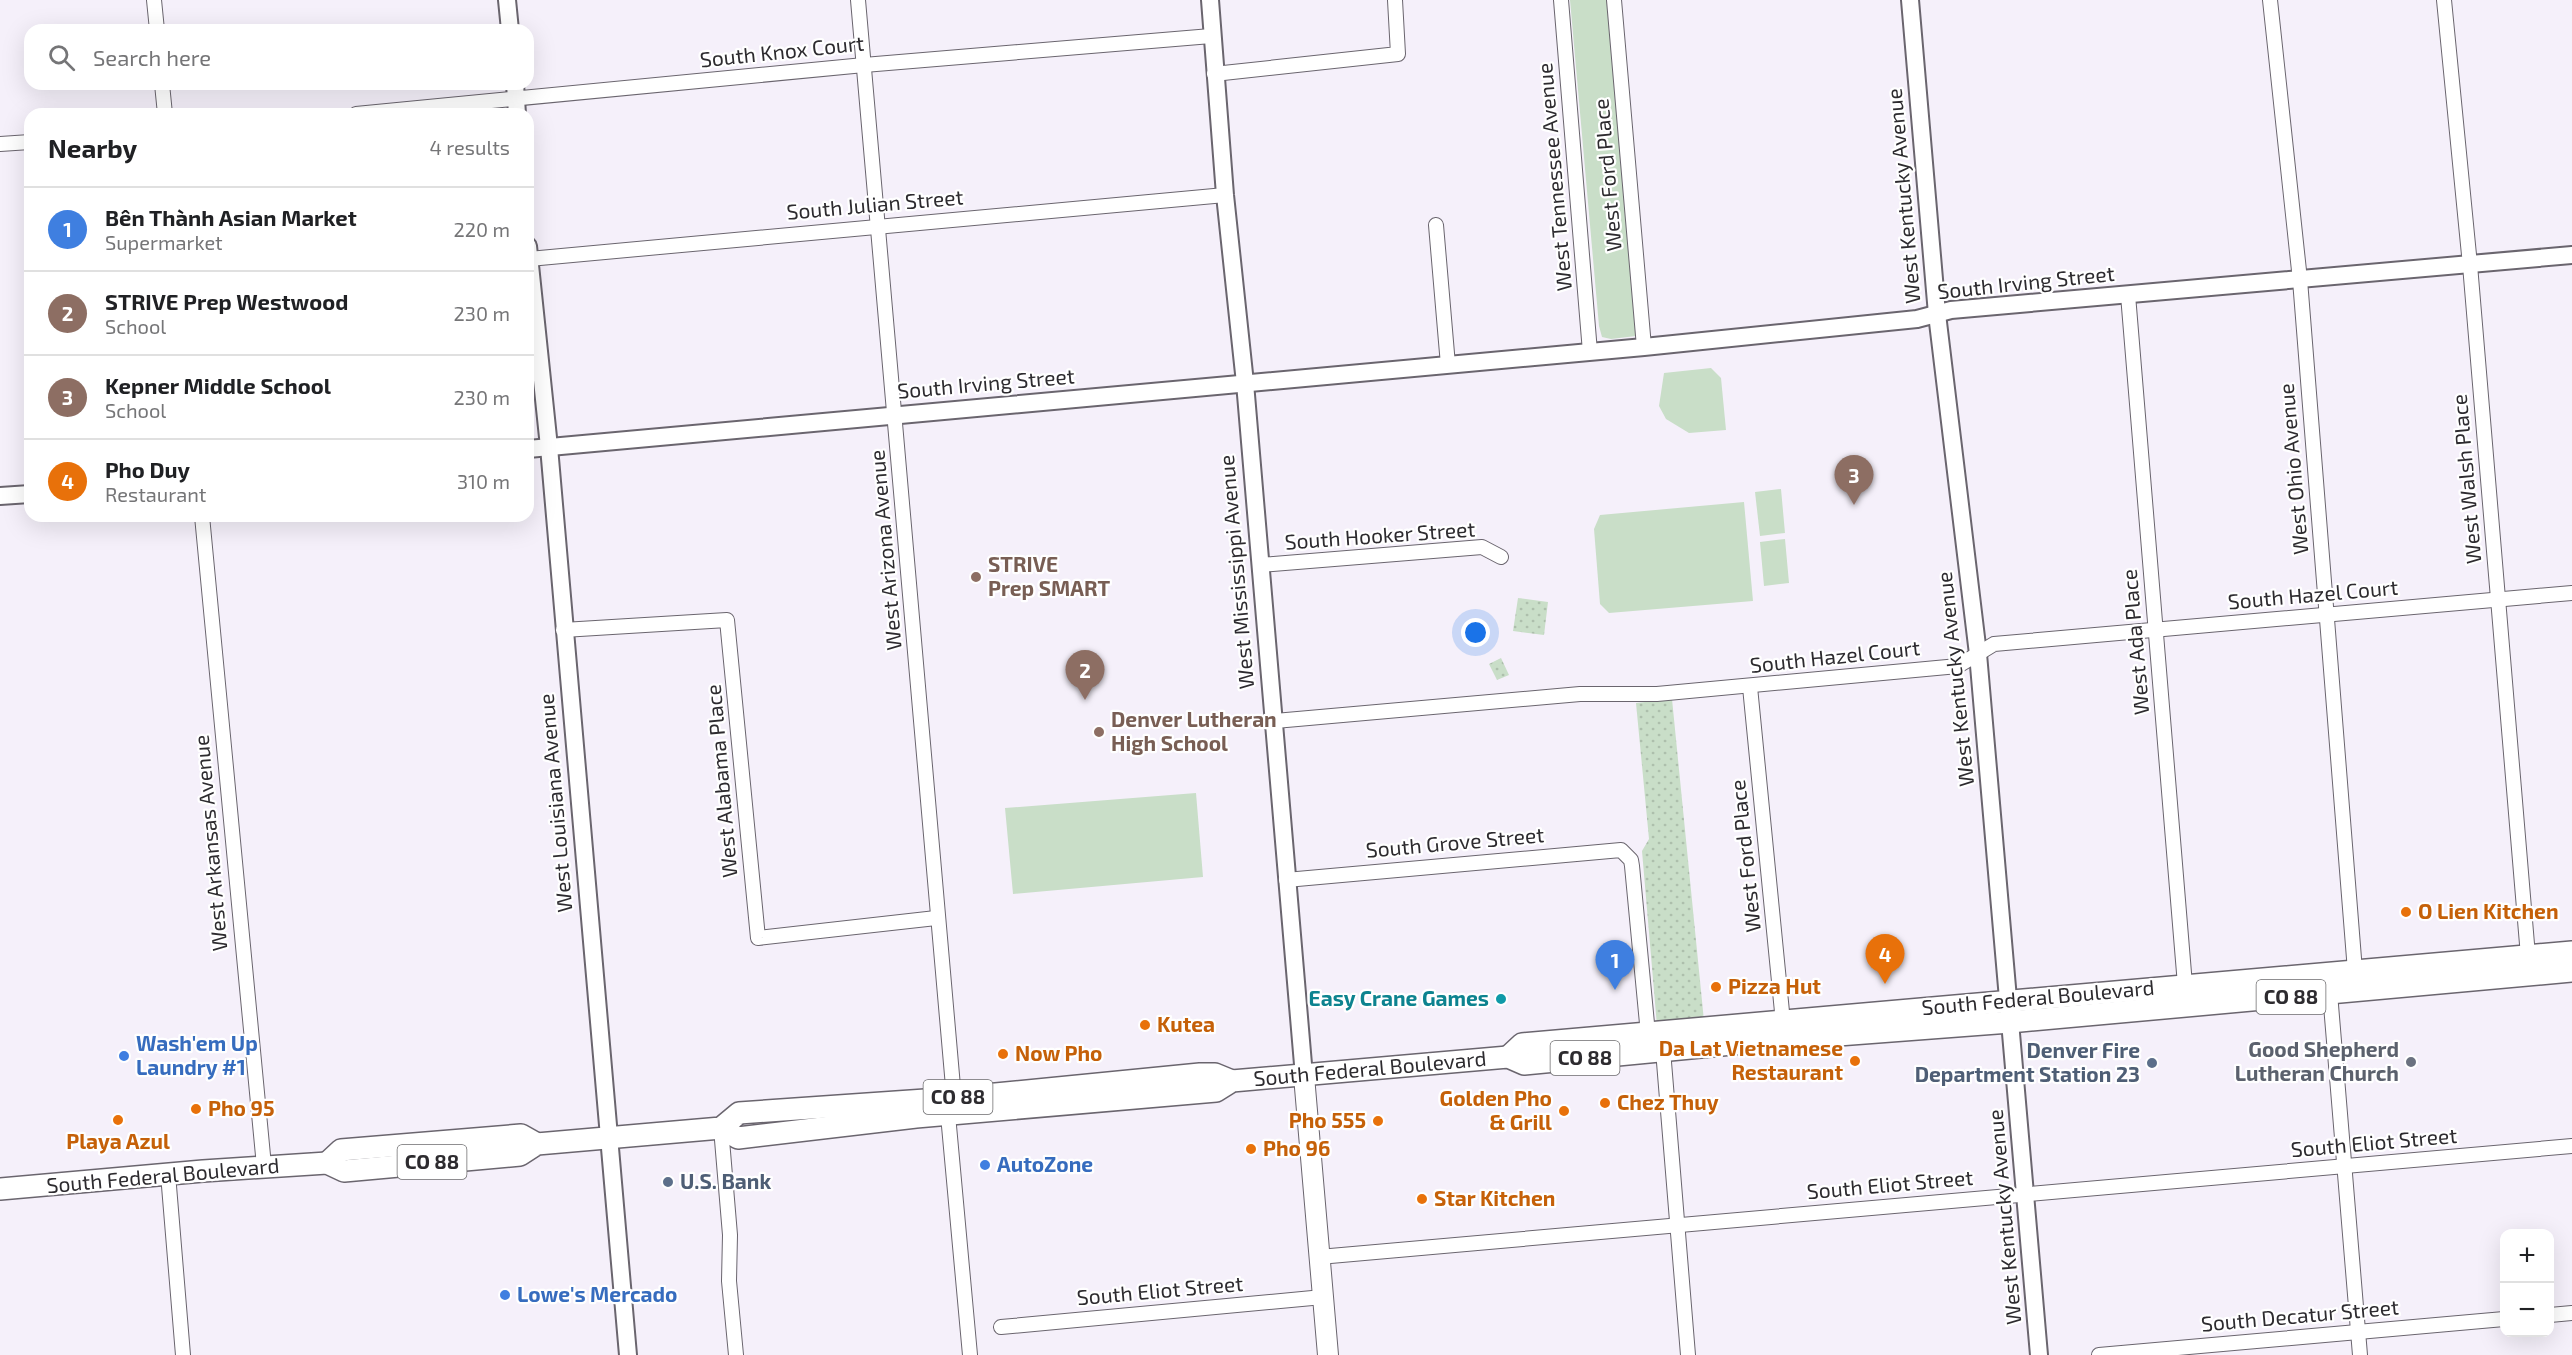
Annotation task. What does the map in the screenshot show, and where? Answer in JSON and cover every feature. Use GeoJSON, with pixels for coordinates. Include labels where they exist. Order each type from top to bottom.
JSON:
{"type":"FeatureCollection","features":[{"type":"Feature","properties":{"kind":"main road","name":"South Federal Boulevard"},"geometry":{"type":"LineString","coordinates":[[0,1189],[264,1166],[327,1163],[344,1171],[520,1155],[537,1144],[721,1128],[739,1113],[951,1106],[1200,1074],[1215,1074],[1232,1081],[1508,1057],[1524,1064],[2010,1012],[2185,985],[2572,952]]}},
{"type":"Feature","properties":{"kind":"main road","name":"South Federal Boulevard"},"geometry":{"type":"LineString","coordinates":[[1508,1057],[1522,1044],[1784,1022],[2010,1012],[2330,993],[2572,971]]}},
{"type":"Feature","properties":{"kind":"main road","name":"West Mississippi Avenue"},"geometry":{"type":"LineString","coordinates":[[1304,1076],[1328,1355]]}},
{"type":"Feature","properties":{"kind":"street"},"geometry":{"type":"LineString","coordinates":[[154,0],[156,24]]}},
{"type":"Feature","properties":{"kind":"street"},"geometry":{"type":"LineString","coordinates":[[507,0],[509,24]]}},
{"type":"Feature","properties":{"kind":"street","name":"West Arizona Avenue"},"geometry":{"type":"LineString","coordinates":[[858,0],[896,415],[970,1355]]}},
{"type":"Feature","properties":{"kind":"street","name":"West Mississippi Avenue"},"geometry":{"type":"LineString","coordinates":[[1210,0],[1214,74],[1245,383],[1304,1076]]}},
{"type":"Feature","properties":{"kind":"street"},"geometry":{"type":"LineString","coordinates":[[1214,74],[1398,54],[1395,0]]}},
{"type":"Feature","properties":{"kind":"street","name":"West Tennessee Avenue"},"geometry":{"type":"LineString","coordinates":[[1562,0],[1590,351]]}},
{"type":"Feature","properties":{"kind":"street","name":"West Ford Place"},"geometry":{"type":"LineString","coordinates":[[1614,0],[1644,347]]}},
{"type":"Feature","properties":{"kind":"street","name":"West Kentucky Avenue"},"geometry":{"type":"LineString","coordinates":[[1910,0],[1937,314],[1978,654],[2040,1355]]}},
{"type":"Feature","properties":{"kind":"street","name":"West Ohio Avenue"},"geometry":{"type":"LineString","coordinates":[[2270,0],[2300,280],[2355,970]]}},
{"type":"Feature","properties":{"kind":"street","name":"West Walsh Place"},"geometry":{"type":"LineString","coordinates":[[2444,0],[2470,265],[2528,956]]}},
{"type":"Feature","properties":{"kind":"street","name":"South Knox Court"},"geometry":{"type":"LineString","coordinates":[[420,108],[864,65],[1211,36]]}},
{"type":"Feature","properties":{"kind":"street"},"geometry":{"type":"LineString","coordinates":[[163,90],[164,108]]}},
{"type":"Feature","properties":{"kind":"street"},"geometry":{"type":"LineString","coordinates":[[0,144],[24,142]]}},
{"type":"Feature","properties":{"kind":"street","name":"South Julian Street"},"geometry":{"type":"LineString","coordinates":[[534,253],[878,226],[1225,195]]}},
{"type":"Feature","properties":{"kind":"street"},"geometry":{"type":"LineString","coordinates":[[1436,225],[1448,364]]}},
{"type":"Feature","properties":{"kind":"street","name":"South Irving Street"},"geometry":{"type":"LineString","coordinates":[[534,448],[1644,347],[1917,319],[1951,310],[2572,255]]}},
{"type":"Feature","properties":{"kind":"street","name":"West Ada Place"},"geometry":{"type":"LineString","coordinates":[[2128,295],[2185,985]]}},
{"type":"Feature","properties":{"kind":"street","name":"West Louisiana Avenue"},"geometry":{"type":"LineString","coordinates":[[534,302],[549,447],[563,630],[628,1355]]}},
{"type":"Feature","properties":{"kind":"street"},"geometry":{"type":"LineString","coordinates":[[0,496],[24,494]]}},
{"type":"Feature","properties":{"kind":"street","name":"West Arkansas Avenue"},"geometry":{"type":"LineString","coordinates":[[203,522],[264,1166]]}},
{"type":"Feature","properties":{"kind":"street","name":"South Hooker Street"},"geometry":{"type":"LineString","coordinates":[[1260,565],[1482,547],[1502,557]]}},
{"type":"Feature","properties":{"kind":"street","name":"South Hazel Court"},"geometry":{"type":"LineString","coordinates":[[1275,721],[1580,694],[1657,694],[1750,687],[1958,666],[1994,644],[2572,593]]}},
{"type":"Feature","properties":{"kind":"street","name":"West Alabama Place"},"geometry":{"type":"LineString","coordinates":[[563,630],[727,620],[758,938],[936,918]]}},
{"type":"Feature","properties":{"kind":"street","name":"West Ford Place"},"geometry":{"type":"LineString","coordinates":[[1750,687],[1784,1022]]}},
{"type":"Feature","properties":{"kind":"street","name":"South Grove Street"},"geometry":{"type":"LineString","coordinates":[[1286,880],[1621,850],[1632,866],[1648,1034]]}},
{"type":"Feature","properties":{"kind":"street"},"geometry":{"type":"LineString","coordinates":[[2330,993],[2360,1355]]}},
{"type":"Feature","properties":{"kind":"street"},"geometry":{"type":"LineString","coordinates":[[1663,1050],[1688,1355]]}},
{"type":"Feature","properties":{"kind":"street"},"geometry":{"type":"LineString","coordinates":[[721,1128],[730,1235],[729,1281],[736,1355]]}},
{"type":"Feature","properties":{"kind":"street","name":"South Eliot Street"},"geometry":{"type":"LineString","coordinates":[[1319,1257],[2572,1146]]}},
{"type":"Feature","properties":{"kind":"street"},"geometry":{"type":"LineString","coordinates":[[168,1174],[183,1355]]}},
{"type":"Feature","properties":{"kind":"street","name":"South Eliot Street"},"geometry":{"type":"LineString","coordinates":[[1001,1327],[1323,1297]]}},
{"type":"Feature","properties":{"kind":"street"},"geometry":{"type":"LineString","coordinates":[[2554,1315],[2572,1313]]}},
{"type":"Feature","properties":{"kind":"street","name":"South Decatur Street"},"geometry":{"type":"LineString","coordinates":[[2099,1355],[2500,1319]]}},
{"type":"Feature","properties":{"kind":"green space"},"geometry":{"type":"Polygon","coordinates":[[[1570,0],[1613,0],[1640,332],[1636,336],[1611,339],[1602,337],[1599,326],[1570,0]]]}},
{"type":"Feature","properties":{"kind":"green space"},"geometry":{"type":"Polygon","coordinates":[[[1711,368],[1721,378],[1726,430],[1689,433],[1666,419],[1659,406],[1664,373],[1711,368]]]}},
{"type":"Feature","properties":{"kind":"green space"},"geometry":{"type":"Polygon","coordinates":[[[1781,489],[1785,533],[1760,536],[1755,492],[1781,489]]]}},
{"type":"Feature","properties":{"kind":"green space"},"geometry":{"type":"Polygon","coordinates":[[[1744,502],[1753,601],[1609,613],[1600,604],[1594,529],[1600,515],[1744,502]]]}},
{"type":"Feature","properties":{"kind":"green space"},"geometry":{"type":"Polygon","coordinates":[[[1785,539],[1789,583],[1764,586],[1760,542],[1785,539]]]}},
{"type":"Feature","properties":{"kind":"green space"},"geometry":{"type":"Polygon","coordinates":[[[1518,598],[1548,602],[1544,635],[1513,631],[1518,598]]]}},
{"type":"Feature","properties":{"kind":"green space"},"geometry":{"type":"Polygon","coordinates":[[[1501,658],[1509,675],[1497,680],[1489,664],[1501,658]]]}},
{"type":"Feature","properties":{"kind":"green space"},"geometry":{"type":"Polygon","coordinates":[[[1672,699],[1704,1021],[1657,1026],[1642,851],[1649,839],[1636,703],[1672,699]]]}},
{"type":"Feature","properties":{"kind":"green space"},"geometry":{"type":"Polygon","coordinates":[[[1196,793],[1203,877],[1013,894],[1005,808],[1196,793]]]}},
{"type":"Feature","properties":{"kind":"place","name":"Kepner Middle School"},"geometry":{"type":"Point","coordinates":[1854,505]}},
{"type":"Feature","properties":{"kind":"place","name":"STRIVE Prep SMART"},"geometry":{"type":"Point","coordinates":[976,577]}},
{"type":"Feature","properties":{"kind":"place","name":"STRIVE Prep Westwood"},"geometry":{"type":"Point","coordinates":[1085,700]}},
{"type":"Feature","properties":{"kind":"place","name":"Denver Lutheran High School"},"geometry":{"type":"Point","coordinates":[1099,732]}},
{"type":"Feature","properties":{"kind":"place","name":"O Lien Kitchen"},"geometry":{"type":"Point","coordinates":[2406,912]}},
{"type":"Feature","properties":{"kind":"place","name":"Pho Duy"},"geometry":{"type":"Point","coordinates":[1885,984]}},
{"type":"Feature","properties":{"kind":"place","name":"Pizza Hut"},"geometry":{"type":"Point","coordinates":[1716,987]}},
{"type":"Feature","properties":{"kind":"place","name":"Bên Thành Asian Market"},"geometry":{"type":"Point","coordinates":[1615,990]}},
{"type":"Feature","properties":{"kind":"place","name":"Easy Crane Games"},"geometry":{"type":"Point","coordinates":[1501,999]}},
{"type":"Feature","properties":{"kind":"place","name":"Kutea"},"geometry":{"type":"Point","coordinates":[1145,1025]}},
{"type":"Feature","properties":{"kind":"place","name":"Now Pho"},"geometry":{"type":"Point","coordinates":[1003,1054]}},
{"type":"Feature","properties":{"kind":"place","name":"Wash'em Up Laundry #1"},"geometry":{"type":"Point","coordinates":[124,1056]}},
{"type":"Feature","properties":{"kind":"place","name":"Da Lat Vietnamese Restaurant"},"geometry":{"type":"Point","coordinates":[1855,1061]}},
{"type":"Feature","properties":{"kind":"place","name":"Good Shepherd Lutheran Church"},"geometry":{"type":"Point","coordinates":[2411,1062]}},
{"type":"Feature","properties":{"kind":"place","name":"Denver Fire Department Station 23"},"geometry":{"type":"Point","coordinates":[2152,1063]}},
{"type":"Feature","properties":{"kind":"place","name":"Chez Thuy"},"geometry":{"type":"Point","coordinates":[1605,1103]}},
{"type":"Feature","properties":{"kind":"place","name":"Pho 95"},"geometry":{"type":"Point","coordinates":[196,1109]}},
{"type":"Feature","properties":{"kind":"place","name":"Golden Pho & Grill"},"geometry":{"type":"Point","coordinates":[1564,1111]}},
{"type":"Feature","properties":{"kind":"place","name":"Playa Azul"},"geometry":{"type":"Point","coordinates":[118,1120]}},
{"type":"Feature","properties":{"kind":"place","name":"Pho 555"},"geometry":{"type":"Point","coordinates":[1378,1121]}},
{"type":"Feature","properties":{"kind":"place","name":"Pho 96"},"geometry":{"type":"Point","coordinates":[1251,1149]}},
{"type":"Feature","properties":{"kind":"place","name":"AutoZone"},"geometry":{"type":"Point","coordinates":[985,1165]}},
{"type":"Feature","properties":{"kind":"place","name":"U.S. Bank"},"geometry":{"type":"Point","coordinates":[668,1182]}},
{"type":"Feature","properties":{"kind":"place","name":"Star Kitchen"},"geometry":{"type":"Point","coordinates":[1422,1199]}},
{"type":"Feature","properties":{"kind":"place","name":"Lowe's Mercado"},"geometry":{"type":"Point","coordinates":[505,1295]}}]}
